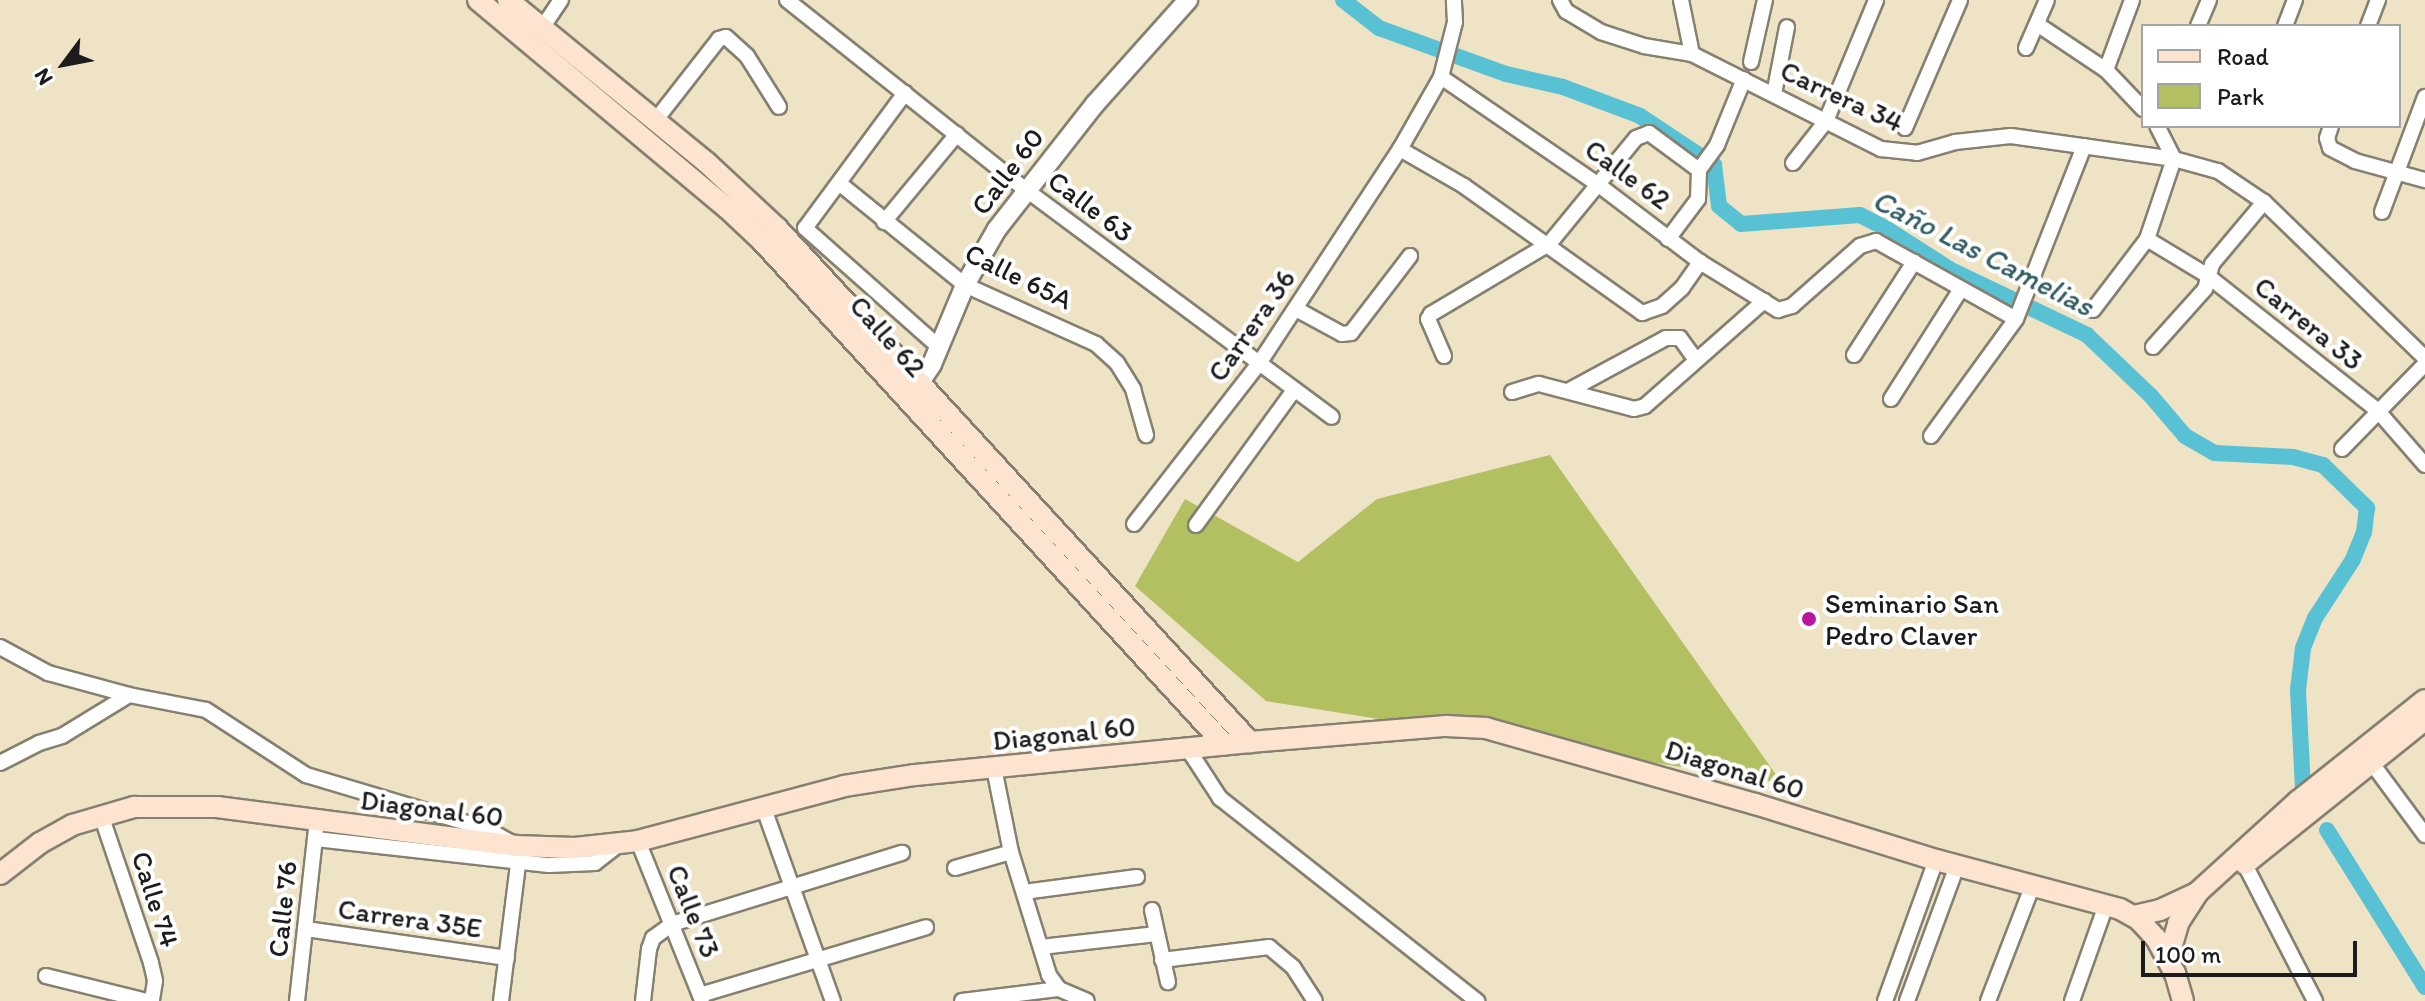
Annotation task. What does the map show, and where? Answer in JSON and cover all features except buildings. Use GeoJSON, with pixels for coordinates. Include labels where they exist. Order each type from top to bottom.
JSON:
{"type":"FeatureCollection","features":[{"type":"Feature","properties":{"kind":"main road","name":"Calle 62"},"geometry":{"type":"LineString","coordinates":[[478,0],[727,208],[794,274],[1224,744]]}},
{"type":"Feature","properties":{"kind":"main road","name":"Calle 62"},"geometry":{"type":"LineString","coordinates":[[508,0],[655,121],[777,228],[922,382],[1250,742]]}},
{"type":"Feature","properties":{"kind":"main road"},"geometry":{"type":"LineString","coordinates":[[2177,979],[2181,947],[2191,918],[2204,900],[2242,859],[2360,749],[2425,700]]}},
{"type":"Feature","properties":{"kind":"main road"},"geometry":{"type":"LineString","coordinates":[[2134,916],[2172,906],[2198,892],[2425,720]]}},
{"type":"Feature","properties":{"kind":"main road","name":"Diagonal 60"},"geometry":{"type":"LineString","coordinates":[[0,874],[40,843],[101,815],[134,807],[187,805],[316,831],[517,855],[628,842],[877,780],[1224,744],[1446,726],[1486,728],[1740,799],[1957,866],[2106,905],[2134,916]]}},
{"type":"Feature","properties":{"kind":"main road"},"geometry":{"type":"LineString","coordinates":[[2168,959],[2178,923],[2198,892]]}},
{"type":"Feature","properties":{"kind":"main road"},"geometry":{"type":"LineString","coordinates":[[2134,916],[2152,933],[2168,959],[2183,1001]]}},
{"type":"Feature","properties":{"kind":"street"},"geometry":{"type":"LineString","coordinates":[[542,28],[561,0]]}},
{"type":"Feature","properties":{"kind":"street","name":"Calle 63"},"geometry":{"type":"LineString","coordinates":[[787,0],[1025,189],[1332,417]]}},
{"type":"Feature","properties":{"kind":"street","name":"Calle 60"},"geometry":{"type":"LineString","coordinates":[[907,399],[922,382],[965,285],[1025,189],[1095,104],[1188,0]]}},
{"type":"Feature","properties":{"kind":"street","name":"Carrera 36"},"geometry":{"type":"LineString","coordinates":[[1134,524],[1258,365],[1400,149],[1441,77],[1455,22],[1454,0]]}},
{"type":"Feature","properties":{"kind":"street"},"geometry":{"type":"LineString","coordinates":[[1681,0],[1692,54]]}},
{"type":"Feature","properties":{"kind":"street"},"geometry":{"type":"LineString","coordinates":[[1751,62],[1765,0]]}},
{"type":"Feature","properties":{"kind":"street"},"geometry":{"type":"LineString","coordinates":[[1793,163],[1826,121],[1876,0]]}},
{"type":"Feature","properties":{"kind":"street"},"geometry":{"type":"LineString","coordinates":[[1905,128],[1960,0]]}},
{"type":"Feature","properties":{"kind":"street"},"geometry":{"type":"LineString","coordinates":[[2026,48],[2047,0]]}},
{"type":"Feature","properties":{"kind":"street"},"geometry":{"type":"LineString","coordinates":[[2106,70],[2132,0]]}},
{"type":"Feature","properties":{"kind":"street"},"geometry":{"type":"LineString","coordinates":[[2199,24],[2209,0]]}},
{"type":"Feature","properties":{"kind":"street"},"geometry":{"type":"LineString","coordinates":[[2286,24],[2295,0]]}},
{"type":"Feature","properties":{"kind":"street"},"geometry":{"type":"LineString","coordinates":[[2369,24],[2378,0]]}},
{"type":"Feature","properties":{"kind":"street","name":"Carrera 34"},"geometry":{"type":"LineString","coordinates":[[1561,3],[1601,32],[1644,46],[1692,54],[1881,149],[1898,153],[2011,136],[2174,159],[2218,171],[2239,182],[2264,202],[2425,361]]}},
{"type":"Feature","properties":{"kind":"street"},"geometry":{"type":"LineString","coordinates":[[2037,24],[2106,70],[2141,107]]}},
{"type":"Feature","properties":{"kind":"street"},"geometry":{"type":"LineString","coordinates":[[1774,94],[1787,27]]}},
{"type":"Feature","properties":{"kind":"street"},"geometry":{"type":"LineString","coordinates":[[655,121],[719,39],[730,38],[747,56],[779,107]]}},
{"type":"Feature","properties":{"kind":"street","name":"Calle 62"},"geometry":{"type":"LineString","coordinates":[[1441,77],[1596,183],[1700,262],[1784,310],[1860,246],[1876,241],[1914,262]]}},
{"type":"Feature","properties":{"kind":"street"},"geometry":{"type":"LineString","coordinates":[[1668,239],[1698,199],[1702,167],[1717,145],[1744,79]]}},
{"type":"Feature","properties":{"kind":"street"},"geometry":{"type":"LineString","coordinates":[[905,93],[805,228],[938,346]]}},
{"type":"Feature","properties":{"kind":"street"},"geometry":{"type":"LineString","coordinates":[[2382,212],[2425,97]]}},
{"type":"Feature","properties":{"kind":"street"},"geometry":{"type":"LineString","coordinates":[[2093,310],[2147,239],[2174,159],[2159,128]]}},
{"type":"Feature","properties":{"kind":"street"},"geometry":{"type":"LineString","coordinates":[[2330,128],[2327,138],[2330,148],[2355,161],[2425,180]]}},
{"type":"Feature","properties":{"kind":"street"},"geometry":{"type":"LineString","coordinates":[[1444,356],[1428,319],[1435,311],[1549,244],[1636,138],[1649,133],[1702,167]]}},
{"type":"Feature","properties":{"kind":"street"},"geometry":{"type":"LineString","coordinates":[[884,222],[957,134]]}},
{"type":"Feature","properties":{"kind":"street"},"geometry":{"type":"LineString","coordinates":[[1931,436],[2018,315],[2084,146]]}},
{"type":"Feature","properties":{"kind":"street"},"geometry":{"type":"LineString","coordinates":[[1400,149],[1464,186],[1642,313],[1662,306],[1682,288],[1700,262]]}},
{"type":"Feature","properties":{"kind":"street","name":"Calle 65A"},"geometry":{"type":"LineString","coordinates":[[839,183],[965,285],[1096,344],[1117,363],[1133,389],[1146,435]]}},
{"type":"Feature","properties":{"kind":"street"},"geometry":{"type":"LineString","coordinates":[[2153,347],[2205,289],[2212,264],[2264,202]]}},
{"type":"Feature","properties":{"kind":"street","name":"Carrera 33"},"geometry":{"type":"LineString","coordinates":[[2147,239],[2208,276],[2377,410],[2425,465]]}},
{"type":"Feature","properties":{"kind":"street"},"geometry":{"type":"LineString","coordinates":[[1296,309],[1342,334],[1351,333],[1410,256]]}},
{"type":"Feature","properties":{"kind":"street"},"geometry":{"type":"LineString","coordinates":[[1854,355],[1914,262],[1961,289],[2018,315]]}},
{"type":"Feature","properties":{"kind":"street"},"geometry":{"type":"LineString","coordinates":[[1891,399],[1961,289]]}},
{"type":"Feature","properties":{"kind":"street"},"geometry":{"type":"LineString","coordinates":[[1512,392],[1539,384],[1634,409],[1645,406],[1764,301]]}},
{"type":"Feature","properties":{"kind":"street"},"geometry":{"type":"LineString","coordinates":[[1568,391],[1666,338],[1680,338],[1695,359]]}},
{"type":"Feature","properties":{"kind":"street"},"geometry":{"type":"LineString","coordinates":[[2342,449],[2425,361]]}},
{"type":"Feature","properties":{"kind":"street"},"geometry":{"type":"LineString","coordinates":[[1196,525],[1294,390]]}},
{"type":"Feature","properties":{"kind":"street"},"geometry":{"type":"LineString","coordinates":[[0,647],[48,673],[129,695],[206,710],[306,775],[487,829],[517,855],[501,1001]]}},
{"type":"Feature","properties":{"kind":"street"},"geometry":{"type":"LineString","coordinates":[[0,763],[62,736],[129,695]]}},
{"type":"Feature","properties":{"kind":"street"},"geometry":{"type":"LineString","coordinates":[[1188,749],[1220,798],[1477,1001]]}},
{"type":"Feature","properties":{"kind":"street"},"geometry":{"type":"LineString","coordinates":[[2371,762],[2423,826]]}},
{"type":"Feature","properties":{"kind":"street"},"geometry":{"type":"LineString","coordinates":[[994,768],[1011,852],[1049,975],[1059,989]]}},
{"type":"Feature","properties":{"kind":"street"},"geometry":{"type":"LineString","coordinates":[[763,806],[833,1001]]}},
{"type":"Feature","properties":{"kind":"street","name":"Calle 74"},"geometry":{"type":"LineString","coordinates":[[101,815],[151,963],[155,981],[149,1001]]}},
{"type":"Feature","properties":{"kind":"street","name":"Calle 76"},"geometry":{"type":"LineString","coordinates":[[297,1001],[316,831]]}},
{"type":"Feature","properties":{"kind":"street","name":"Calle 73"},"geometry":{"type":"LineString","coordinates":[[628,842],[672,924],[701,998]]}},
{"type":"Feature","properties":{"kind":"street"},"geometry":{"type":"LineString","coordinates":[[955,868],[1011,852]]}},
{"type":"Feature","properties":{"kind":"street"},"geometry":{"type":"LineString","coordinates":[[643,1001],[653,938],[672,924],[902,853]]}},
{"type":"Feature","properties":{"kind":"street"},"geometry":{"type":"LineString","coordinates":[[2242,859],[2315,1001]]}},
{"type":"Feature","properties":{"kind":"street"},"geometry":{"type":"LineString","coordinates":[[1885,1001],[1936,860]]}},
{"type":"Feature","properties":{"kind":"street"},"geometry":{"type":"LineString","coordinates":[[1907,1001],[1957,866]]}},
{"type":"Feature","properties":{"kind":"street"},"geometry":{"type":"LineString","coordinates":[[1024,892],[1137,877]]}},
{"type":"Feature","properties":{"kind":"street"},"geometry":{"type":"LineString","coordinates":[[1988,1001],[2032,887]]}},
{"type":"Feature","properties":{"kind":"street"},"geometry":{"type":"LineString","coordinates":[[2072,1001],[2106,905]]}},
{"type":"Feature","properties":{"kind":"street"},"geometry":{"type":"LineString","coordinates":[[1152,910],[1168,982]]}},
{"type":"Feature","properties":{"kind":"street"},"geometry":{"type":"LineString","coordinates":[[701,998],[817,958],[926,927]]}},
{"type":"Feature","properties":{"kind":"street","name":"Carrera 35E"},"geometry":{"type":"LineString","coordinates":[[306,929],[507,958]]}},
{"type":"Feature","properties":{"kind":"street"},"geometry":{"type":"LineString","coordinates":[[1041,947],[1156,934]]}},
{"type":"Feature","properties":{"kind":"street"},"geometry":{"type":"LineString","coordinates":[[1162,960],[1269,947],[1293,967],[1315,1001]]}},
{"type":"Feature","properties":{"kind":"street"},"geometry":{"type":"LineString","coordinates":[[46,976],[149,1001]]}},
{"type":"Feature","properties":{"kind":"street"},"geometry":{"type":"LineString","coordinates":[[962,1001],[1059,989],[1087,1001]]}},
{"type":"Feature","properties":{"kind":"green space"},"geometry":{"type":"Polygon","coordinates":[[[1550,455],[1782,783],[1266,701],[1135,586],[1185,499],[1298,562],[1377,499],[1550,455]]]}},
{"type":"Feature","properties":{"kind":"waterway","name":"Caño Las Camelias"},"geometry":{"type":"LineString","coordinates":[[1343,0],[1379,28],[1506,74],[1563,87],[1640,116],[1714,165],[1719,206],[1741,224],[1860,215],[1887,229],[1951,270],[2087,335],[2151,396],[2185,436],[2215,453],[2293,457],[2323,465],[2367,508],[2364,532],[2352,561],[2315,618],[2303,648],[2298,690],[2303,789]]}},
{"type":"Feature","properties":{"kind":"waterway","name":"Caño Las Camelias"},"geometry":{"type":"LineString","coordinates":[[2327,830],[2425,987]]}},
{"type":"Feature","properties":{"kind":"place","name":"Seminario San Pedro Claver"},"geometry":{"type":"Point","coordinates":[1809,619]}}]}
